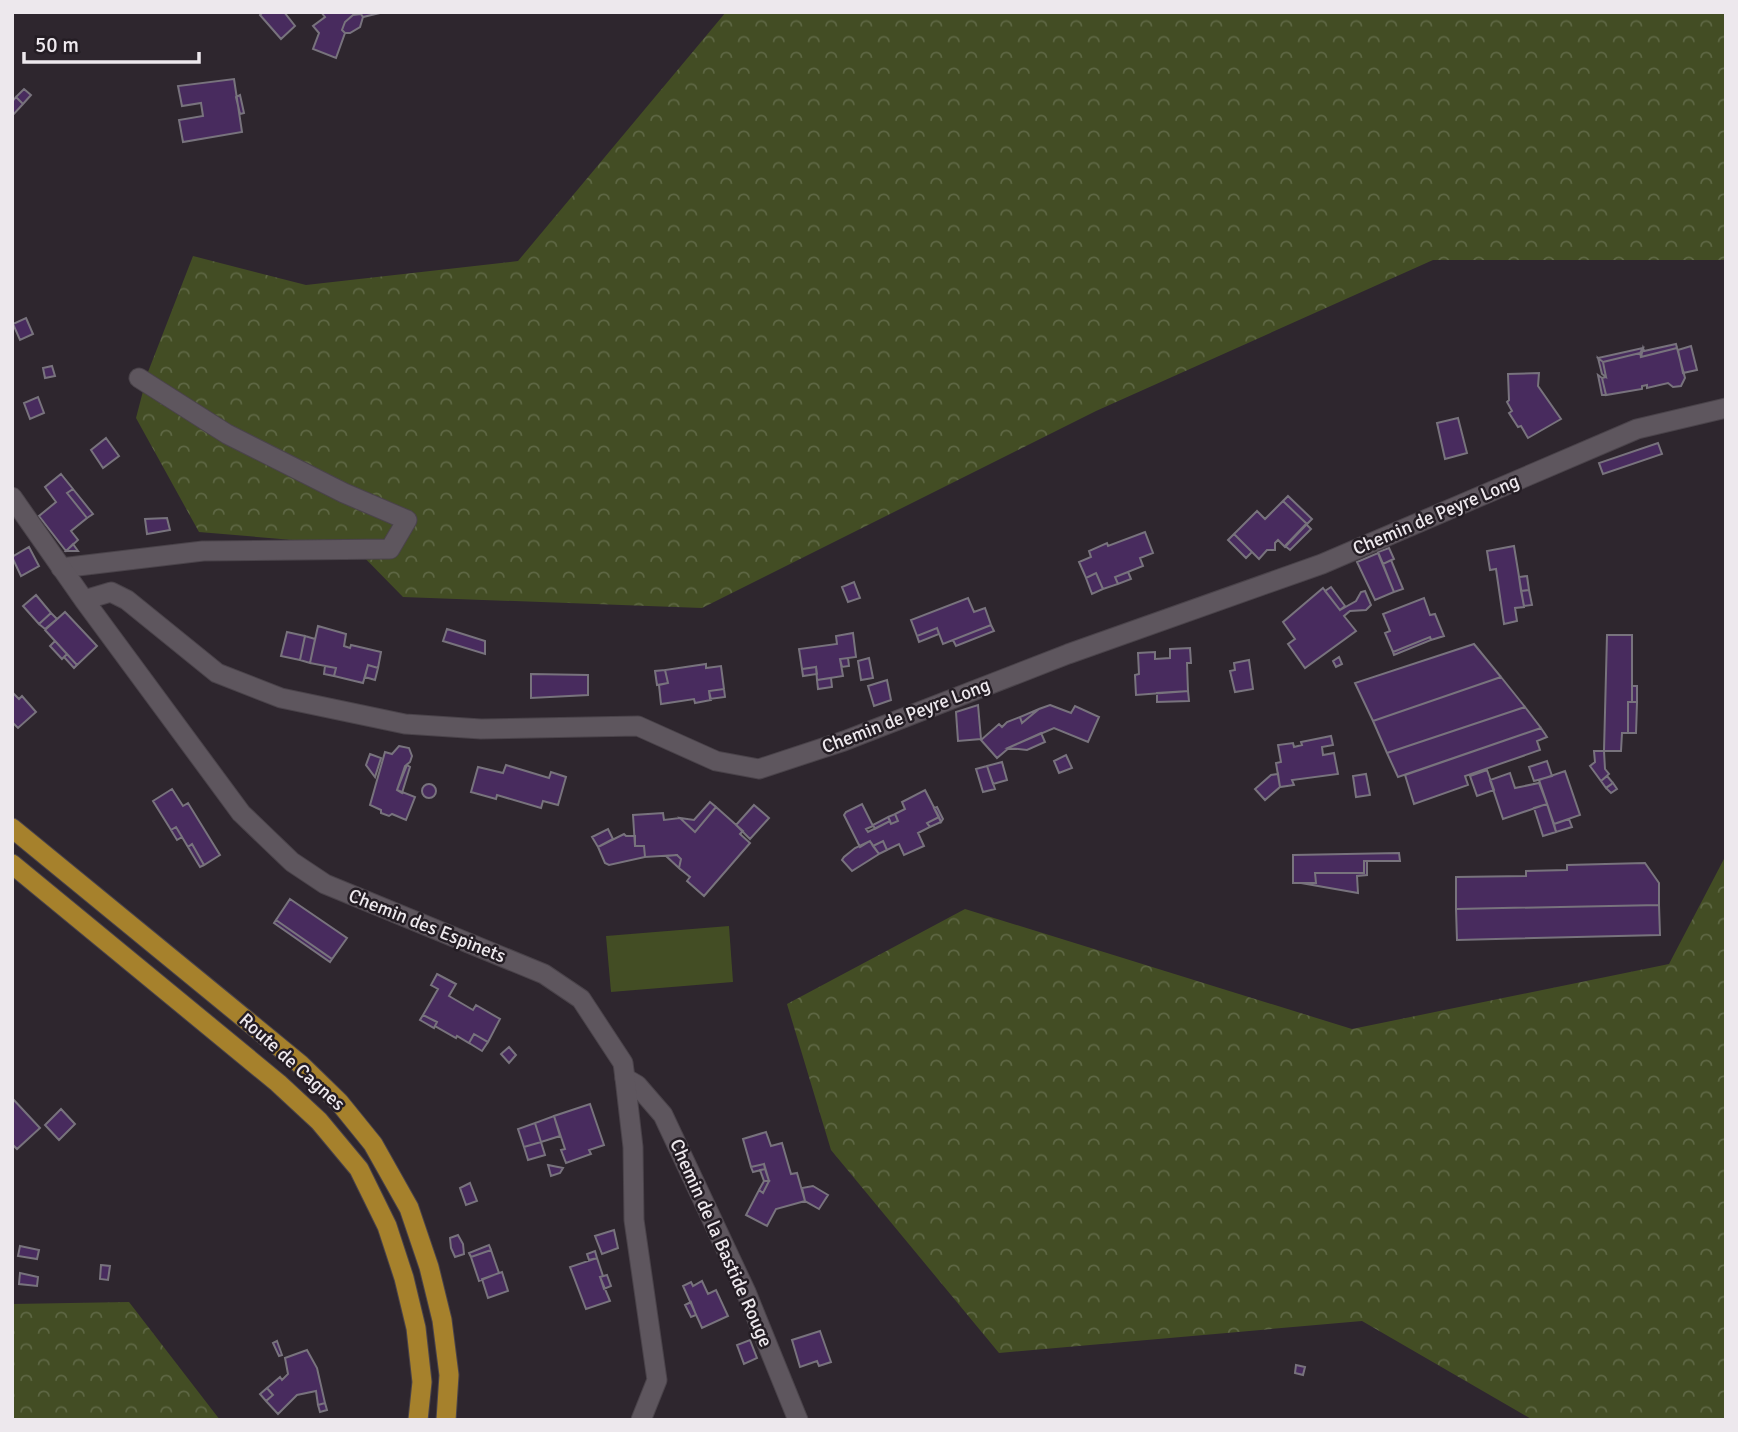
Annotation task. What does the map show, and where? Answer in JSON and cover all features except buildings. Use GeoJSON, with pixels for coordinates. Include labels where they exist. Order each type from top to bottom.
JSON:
{"type":"FeatureCollection","features":[{"type":"Feature","properties":{"kind":"main road","name":"Route de Cagnes"},"geometry":{"type":"LineString","coordinates":[[12,828],[300,1064],[339,1102],[373,1144],[409,1208],[429,1267],[442,1320],[449,1375],[446,1420]]}},
{"type":"Feature","properties":{"kind":"main road","name":"Route de Cagnes"},"geometry":{"type":"LineString","coordinates":[[12,864],[278,1083],[319,1121],[359,1169],[387,1226],[404,1278],[416,1328],[422,1382],[418,1420]]}},
{"type":"Feature","properties":{"kind":"street"},"geometry":{"type":"LineString","coordinates":[[61,568],[202,551],[390,548],[407,520],[344,493],[228,434],[139,378]]}},
{"type":"Feature","properties":{"kind":"street","name":"Chemin de Peyre Long"},"geometry":{"type":"LineString","coordinates":[[84,600],[111,592],[127,600],[216,673],[281,698],[405,724],[481,729],[638,726],[716,761],[759,768],[844,741],[1068,654],[1322,564],[1637,429],[1726,408]]}},
{"type":"Feature","properties":{"kind":"street","name":"Chemin des Espinets"},"geometry":{"type":"LineString","coordinates":[[12,497],[84,600],[241,813],[292,862],[325,884],[544,974],[581,999],[623,1063],[633,1147],[634,1220],[657,1380],[641,1420]]}},
{"type":"Feature","properties":{"kind":"street","name":"Chemin de la Bastide Rouge"},"geometry":{"type":"LineString","coordinates":[[625,1078],[637,1085],[663,1115],[746,1292],[798,1420]]}},
{"type":"Feature","properties":{"kind":"green space"},"geometry":{"type":"Polygon","coordinates":[[[726,12],[1726,12],[1726,260],[1433,260],[1096,411],[702,608],[403,597],[352,545],[199,532],[136,418],[148,372],[193,256],[306,285],[518,261],[726,12]]]}},
{"type":"Feature","properties":{"kind":"green space"},"geometry":{"type":"Polygon","coordinates":[[[1725,857],[1726,1420],[1533,1420],[1362,1321],[999,1353],[831,1150],[787,1004],[965,909],[1352,1029],[1669,964],[1725,857]]]}},
{"type":"Feature","properties":{"kind":"green space"},"geometry":{"type":"Polygon","coordinates":[[[729,926],[733,982],[611,992],[606,936],[729,926]]]}},
{"type":"Feature","properties":{"kind":"green space"},"geometry":{"type":"Polygon","coordinates":[[[129,1302],[220,1420],[12,1420],[12,1304],[129,1302]]]}}]}
